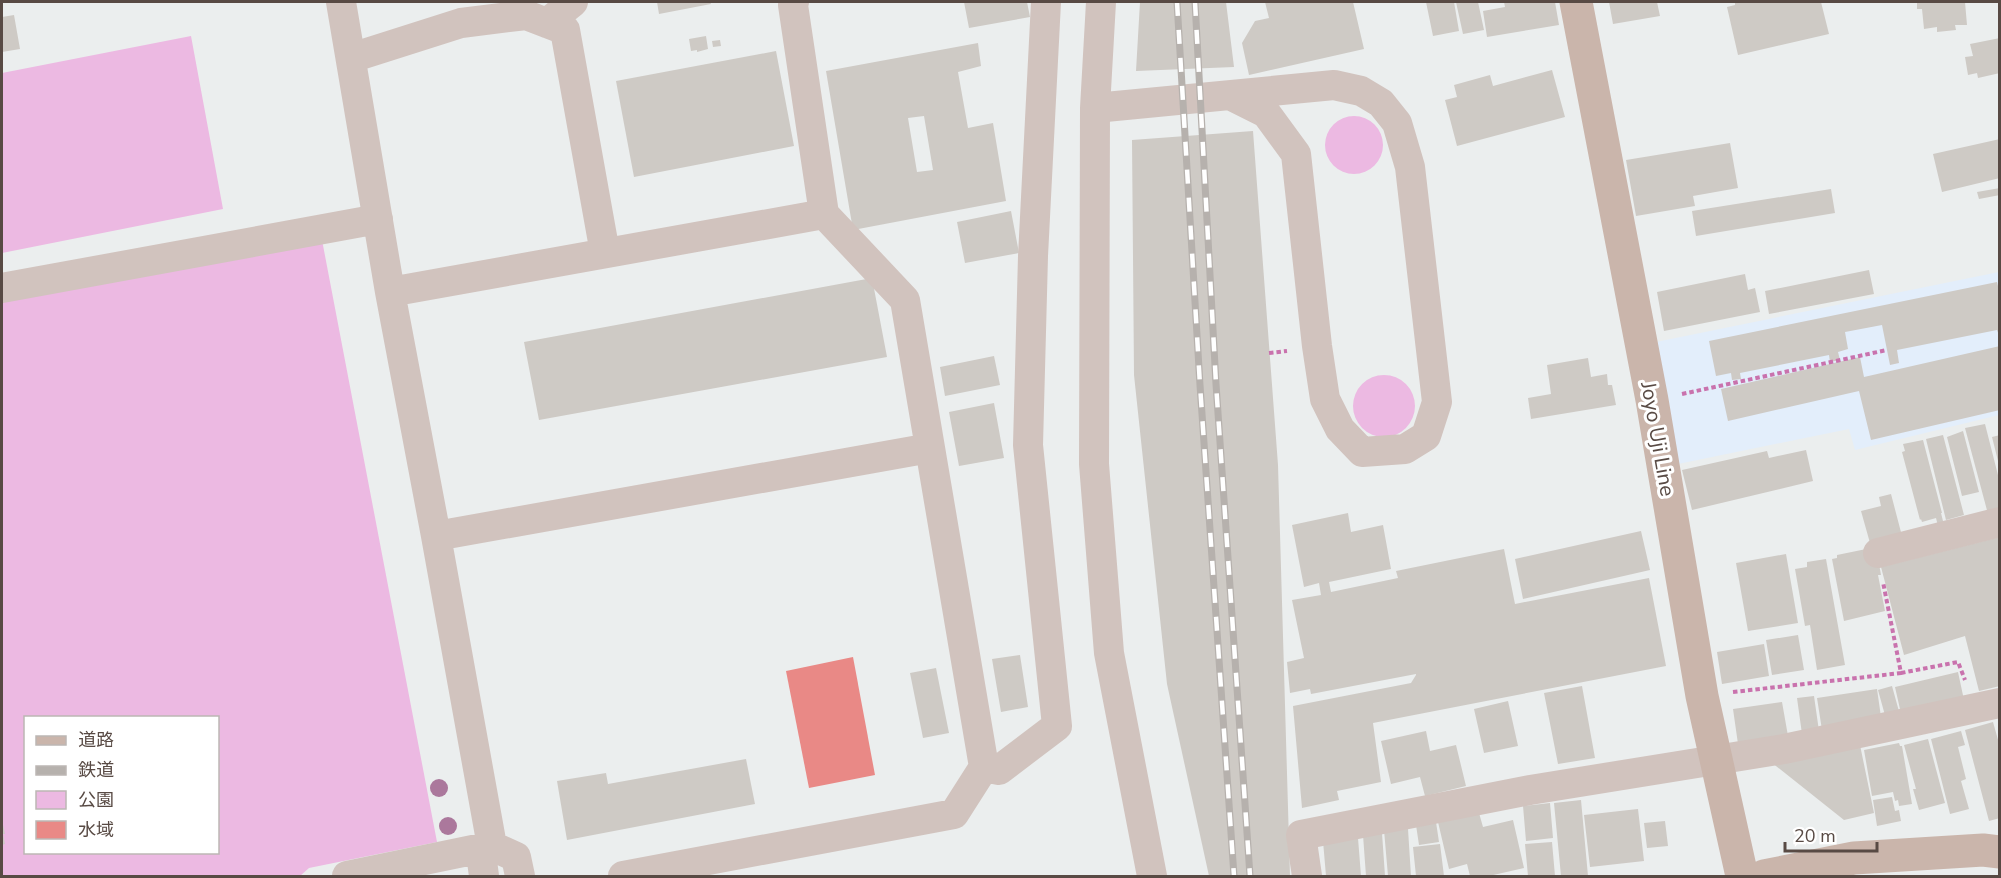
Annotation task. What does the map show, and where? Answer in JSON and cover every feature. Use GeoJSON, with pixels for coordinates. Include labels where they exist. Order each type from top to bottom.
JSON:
{"type":"FeatureCollection","features":[{"type":"Feature","properties":{"kind":"main road","name":"Joyo Uji Line"},"geometry":{"type":"LineString","coordinates":[[1576,2],[1652,400],[1702,696],[1742,876]]}},
{"type":"Feature","properties":{"kind":"main road"},"geometry":{"type":"LineString","coordinates":[[1764,876],[1854,858],[1983,850],[2000,852]]}},
{"type":"Feature","properties":{"kind":"street"},"geometry":{"type":"LineString","coordinates":[[341,2],[390,292],[492,846],[482,861],[484,876]]}},
{"type":"Feature","properties":{"kind":"street"},"geometry":{"type":"LineString","coordinates":[[547,23],[573,2]]}},
{"type":"Feature","properties":{"kind":"street"},"geometry":{"type":"LineString","coordinates":[[623,876],[954,814],[984,767],[905,300],[824,214],[794,2]]}},
{"type":"Feature","properties":{"kind":"street"},"geometry":{"type":"LineString","coordinates":[[984,767],[999,770],[1057,726],[1028,445],[1033,256],[1046,2]]}},
{"type":"Feature","properties":{"kind":"street"},"geometry":{"type":"LineString","coordinates":[[1101,2],[1095,108],[1094,464],[1109,654],[1152,876]]}},
{"type":"Feature","properties":{"kind":"street"},"geometry":{"type":"LineString","coordinates":[[351,58],[461,23],[526,15],[566,30],[605,253]]}},
{"type":"Feature","properties":{"kind":"street"},"geometry":{"type":"LineString","coordinates":[[1095,108],[1230,95],[1334,85],[1361,91],[1381,103],[1397,123],[1410,167],[1437,402],[1426,436],[1405,448],[1362,452],[1340,429],[1325,399],[1296,154],[1266,112],[1230,95]]}},
{"type":"Feature","properties":{"kind":"street"},"geometry":{"type":"LineString","coordinates":[[390,292],[824,214]]}},
{"type":"Feature","properties":{"kind":"street"},"geometry":{"type":"LineString","coordinates":[[2,288],[378,219]]}},
{"type":"Feature","properties":{"kind":"street"},"geometry":{"type":"LineString","coordinates":[[436,536],[930,448]]}},
{"type":"Feature","properties":{"kind":"street"},"geometry":{"type":"LineString","coordinates":[[1878,553],[2000,522]]}},
{"type":"Feature","properties":{"kind":"street"},"geometry":{"type":"LineString","coordinates":[[1306,876],[1301,835],[1530,790],[1784,749],[1988,705]]}},
{"type":"Feature","properties":{"kind":"street"},"geometry":{"type":"LineString","coordinates":[[347,876],[492,846],[516,857],[520,876]]}},
{"type":"Feature","properties":{"kind":"path"},"geometry":{"type":"LineString","coordinates":[[1652,400],[1887,350]]}},
{"type":"Feature","properties":{"kind":"path"},"geometry":{"type":"LineString","coordinates":[[1269,353],[1288,351]]}},
{"type":"Feature","properties":{"kind":"path"},"geometry":{"type":"LineString","coordinates":[[1878,553],[1901,673]]}},
{"type":"Feature","properties":{"kind":"path"},"geometry":{"type":"LineString","coordinates":[[1702,696],[1901,673],[1958,662],[1988,705]]}},
{"type":"Feature","properties":{"kind":"shaded area"},"geometry":{"type":"Polygon","coordinates":[[[1999,272],[1999,415],[1855,450],[1849,429],[1678,464],[1656,342],[1999,272]]]}},
{"type":"Feature","properties":{"kind":"green space"},"geometry":{"type":"Polygon","coordinates":[[[191,36],[223,209],[2,253],[2,73],[191,36]]]}},
{"type":"Feature","properties":{"kind":"green space"},"geometry":{"type":"Polygon","coordinates":[[[1348,116],[1360,116],[1375,124],[1383,139],[1383,151],[1375,166],[1360,174],[1348,174],[1333,166],[1325,151],[1325,139],[1333,124],[1348,116]]]}},
{"type":"Feature","properties":{"kind":"green space"},"geometry":{"type":"Polygon","coordinates":[[[322,240],[437,842],[309,868],[300,876],[2,876],[2,300],[322,240]]]}},
{"type":"Feature","properties":{"kind":"green space"},"geometry":{"type":"Polygon","coordinates":[[[1384,375],[1396,377],[1406,384],[1413,394],[1415,406],[1413,418],[1406,428],[1396,435],[1384,437],[1372,435],[1362,428],[1355,418],[1353,406],[1355,394],[1362,384],[1372,377],[1384,375]]]}},
{"type":"Feature","properties":{"kind":"water"},"geometry":{"type":"Polygon","coordinates":[[[853,657],[875,775],[809,788],[786,671],[853,657]]]}},
{"type":"Feature","properties":{"kind":"building"},"geometry":{"type":"Polygon","coordinates":[[[657,2],[710,2],[711,4],[659,14],[657,2]]]}},
{"type":"Feature","properties":{"kind":"building"},"geometry":{"type":"Polygon","coordinates":[[[964,2],[1027,2],[1030,17],[969,28],[964,2]]]}},
{"type":"Feature","properties":{"kind":"building"},"geometry":{"type":"Polygon","coordinates":[[[1140,2],[1226,2],[1234,67],[1136,71],[1140,2]]]}},
{"type":"Feature","properties":{"kind":"building"},"geometry":{"type":"Polygon","coordinates":[[[1265,2],[1353,2],[1364,49],[1249,75],[1242,43],[1255,21],[1269,18],[1265,2]]]}},
{"type":"Feature","properties":{"kind":"building"},"geometry":{"type":"Polygon","coordinates":[[[1426,2],[1454,2],[1459,31],[1433,36],[1426,2]]]}},
{"type":"Feature","properties":{"kind":"building"},"geometry":{"type":"Polygon","coordinates":[[[1456,2],[1478,2],[1484,30],[1463,34],[1456,2]]]}},
{"type":"Feature","properties":{"kind":"building"},"geometry":{"type":"Polygon","coordinates":[[[1504,2],[1555,2],[1559,25],[1487,37],[1483,11],[1505,7],[1504,2]]]}},
{"type":"Feature","properties":{"kind":"building"},"geometry":{"type":"Polygon","coordinates":[[[1609,2],[1657,2],[1660,16],[1613,24],[1609,2]]]}},
{"type":"Feature","properties":{"kind":"building"},"geometry":{"type":"Polygon","coordinates":[[[1735,2],[1821,2],[1829,34],[1738,55],[1727,7],[1735,5],[1735,2]]]}},
{"type":"Feature","properties":{"kind":"building"},"geometry":{"type":"Polygon","coordinates":[[[1917,2],[1965,2],[1967,25],[1955,25],[1956,30],[1937,32],[1937,27],[1924,29],[1922,9],[1917,9],[1917,2]]]}},
{"type":"Feature","properties":{"kind":"building"},"geometry":{"type":"Polygon","coordinates":[[[14,15],[20,49],[2,52],[2,17],[14,15]]]}},
{"type":"Feature","properties":{"kind":"building"},"geometry":{"type":"Polygon","coordinates":[[[706,36],[708,49],[691,51],[689,39],[706,36]]]}},
{"type":"Feature","properties":{"kind":"building"},"geometry":{"type":"Polygon","coordinates":[[[2000,38],[2000,73],[1978,78],[1977,73],[1968,75],[1965,57],[1973,56],[1970,44],[2000,38]]]}},
{"type":"Feature","properties":{"kind":"building"},"geometry":{"type":"Polygon","coordinates":[[[720,40],[721,46],[713,47],[712,41],[720,40]]]}},
{"type":"Feature","properties":{"kind":"building"},"geometry":{"type":"Polygon","coordinates":[[[978,43],[981,66],[958,72],[968,128],[993,123],[1006,201],[853,230],[826,71],[978,43]],[[924,116],[908,118],[917,172],[933,170],[924,116]]]}},
{"type":"Feature","properties":{"kind":"building"},"geometry":{"type":"Polygon","coordinates":[[[776,51],[794,146],[634,177],[616,81],[776,51]]]}},
{"type":"Feature","properties":{"kind":"building"},"geometry":{"type":"Polygon","coordinates":[[[1552,70],[1565,117],[1457,146],[1445,100],[1457,97],[1454,85],[1490,75],[1493,86],[1552,70]]]}},
{"type":"Feature","properties":{"kind":"building"},"geometry":{"type":"Polygon","coordinates":[[[1253,131],[1278,465],[1290,876],[1209,876],[1167,684],[1134,375],[1132,140],[1253,131]]]}},
{"type":"Feature","properties":{"kind":"building"},"geometry":{"type":"Polygon","coordinates":[[[2000,139],[2000,178],[1942,192],[1933,154],[2000,139]]]}},
{"type":"Feature","properties":{"kind":"building"},"geometry":{"type":"Polygon","coordinates":[[[1730,143],[1738,188],[1693,196],[1695,206],[1636,216],[1626,160],[1730,143]]]}},
{"type":"Feature","properties":{"kind":"building"},"geometry":{"type":"Polygon","coordinates":[[[2000,188],[2000,195],[1979,199],[1977,192],[2000,188]]]}},
{"type":"Feature","properties":{"kind":"building"},"geometry":{"type":"Polygon","coordinates":[[[1831,189],[1835,213],[1696,236],[1692,211],[1831,189]]]}},
{"type":"Feature","properties":{"kind":"building"},"geometry":{"type":"Polygon","coordinates":[[[1011,211],[1019,253],[965,263],[957,222],[1011,211]]]}},
{"type":"Feature","properties":{"kind":"building"},"geometry":{"type":"Polygon","coordinates":[[[1869,270],[1874,294],[1769,314],[1765,291],[1869,270]]]}},
{"type":"Feature","properties":{"kind":"building"},"geometry":{"type":"Polygon","coordinates":[[[1745,274],[1748,290],[1755,288],[1760,312],[1664,331],[1657,292],[1745,274]]]}},
{"type":"Feature","properties":{"kind":"building"},"geometry":{"type":"Polygon","coordinates":[[[872,278],[887,357],[539,420],[524,342],[872,278]]]}},
{"type":"Feature","properties":{"kind":"building"},"geometry":{"type":"Polygon","coordinates":[[[1997,282],[2000,294],[2000,338],[1997,330],[1897,350],[1899,363],[1890,365],[1882,325],[1845,332],[1848,349],[1838,352],[1840,360],[1830,362],[1829,355],[1740,373],[1741,379],[1732,380],[1731,373],[1716,376],[1709,341],[1997,282]]]}},
{"type":"Feature","properties":{"kind":"building"},"geometry":{"type":"Polygon","coordinates":[[[2000,346],[2000,410],[1871,440],[1859,391],[1728,421],[1721,389],[1860,357],[1864,377],[2000,346]]]}},
{"type":"Feature","properties":{"kind":"building"},"geometry":{"type":"Polygon","coordinates":[[[994,356],[1000,385],[945,396],[940,367],[994,356]]]}},
{"type":"Feature","properties":{"kind":"building"},"geometry":{"type":"Polygon","coordinates":[[[1588,358],[1591,377],[1607,374],[1608,385],[1612,385],[1616,405],[1531,419],[1528,398],[1551,394],[1547,365],[1588,358]]]}},
{"type":"Feature","properties":{"kind":"building"},"geometry":{"type":"Polygon","coordinates":[[[994,403],[1004,458],[959,466],[949,412],[994,403]]]}},
{"type":"Feature","properties":{"kind":"building"},"geometry":{"type":"Polygon","coordinates":[[[1985,424],[2000,483],[2000,511],[1988,514],[1965,428],[1985,424]]]}},
{"type":"Feature","properties":{"kind":"building"},"geometry":{"type":"Polygon","coordinates":[[[1963,431],[1979,492],[1962,496],[1947,437],[1963,431]]]}},
{"type":"Feature","properties":{"kind":"building"},"geometry":{"type":"Polygon","coordinates":[[[1943,435],[1964,515],[1946,520],[1926,439],[1943,435]]]}},
{"type":"Feature","properties":{"kind":"building"},"geometry":{"type":"Polygon","coordinates":[[[2000,435],[2000,465],[1999,465],[1992,437],[2000,435]]]}},
{"type":"Feature","properties":{"kind":"building"},"geometry":{"type":"Polygon","coordinates":[[[1923,440],[1944,525],[1938,526],[1936,518],[1922,522],[1920,520],[1902,452],[1905,451],[1903,444],[1923,440]]]}},
{"type":"Feature","properties":{"kind":"building"},"geometry":{"type":"Polygon","coordinates":[[[1806,450],[1813,481],[1692,510],[1682,470],[1767,451],[1769,458],[1806,450]]]}},
{"type":"Feature","properties":{"kind":"building"},"geometry":{"type":"Polygon","coordinates":[[[1891,494],[1902,536],[1870,543],[1861,511],[1881,506],[1879,497],[1891,494]]]}},
{"type":"Feature","properties":{"kind":"building"},"geometry":{"type":"Polygon","coordinates":[[[1348,513],[1351,532],[1383,525],[1391,569],[1329,582],[1331,592],[1398,578],[1396,571],[1504,549],[1515,604],[1649,578],[1666,666],[1373,723],[1381,782],[1337,791],[1339,800],[1302,808],[1293,706],[1411,683],[1416,675],[1311,694],[1310,689],[1290,693],[1287,662],[1304,658],[1292,600],[1321,595],[1319,583],[1304,587],[1292,525],[1348,513]]]}},
{"type":"Feature","properties":{"kind":"building"},"geometry":{"type":"Polygon","coordinates":[[[1641,531],[1650,570],[1523,599],[1515,559],[1641,531]]]}},
{"type":"Feature","properties":{"kind":"building"},"geometry":{"type":"Polygon","coordinates":[[[2000,537],[2000,686],[1979,691],[1965,636],[1904,655],[1881,567],[2000,537]]]}},
{"type":"Feature","properties":{"kind":"building"},"geometry":{"type":"Polygon","coordinates":[[[1876,547],[1881,575],[1878,575],[1885,611],[1844,621],[1832,559],[1837,558],[1837,555],[1876,547]]]}},
{"type":"Feature","properties":{"kind":"building"},"geometry":{"type":"Polygon","coordinates":[[[1786,554],[1798,623],[1748,631],[1736,563],[1786,554]]]}},
{"type":"Feature","properties":{"kind":"building"},"geometry":{"type":"Polygon","coordinates":[[[1826,559],[1845,665],[1817,670],[1810,625],[1805,626],[1795,569],[1807,567],[1807,562],[1826,559]]]}},
{"type":"Feature","properties":{"kind":"building"},"geometry":{"type":"Polygon","coordinates":[[[1798,635],[1804,670],[1772,675],[1766,640],[1798,635]]]}},
{"type":"Feature","properties":{"kind":"building"},"geometry":{"type":"Polygon","coordinates":[[[1764,644],[1769,676],[1722,684],[1717,652],[1764,644]]]}},
{"type":"Feature","properties":{"kind":"building"},"geometry":{"type":"Polygon","coordinates":[[[1020,655],[1028,707],[1001,712],[992,659],[1020,655]]]}},
{"type":"Feature","properties":{"kind":"building"},"geometry":{"type":"Polygon","coordinates":[[[936,668],[949,733],[923,738],[910,673],[936,668]]]}},
{"type":"Feature","properties":{"kind":"building"},"geometry":{"type":"Polygon","coordinates":[[[1958,672],[1964,700],[1902,718],[1895,687],[1958,672]]]}},
{"type":"Feature","properties":{"kind":"building"},"geometry":{"type":"Polygon","coordinates":[[[1582,686],[1595,758],[1558,764],[1544,693],[1582,686]]]}},
{"type":"Feature","properties":{"kind":"building"},"geometry":{"type":"Polygon","coordinates":[[[1892,686],[1900,715],[1886,719],[1878,690],[1892,686]]]}},
{"type":"Feature","properties":{"kind":"building"},"geometry":{"type":"Polygon","coordinates":[[[1877,689],[1881,717],[1822,730],[1817,698],[1877,689]]]}},
{"type":"Feature","properties":{"kind":"building"},"geometry":{"type":"Polygon","coordinates":[[[1814,696],[1819,731],[1802,734],[1797,698],[1814,696]]]}},
{"type":"Feature","properties":{"kind":"building"},"geometry":{"type":"Polygon","coordinates":[[[1508,701],[1518,746],[1484,753],[1474,709],[1508,701]]]}},
{"type":"Feature","properties":{"kind":"building"},"geometry":{"type":"Polygon","coordinates":[[[1782,702],[1788,736],[1738,744],[1733,709],[1782,702]]]}},
{"type":"Feature","properties":{"kind":"building"},"geometry":{"type":"Polygon","coordinates":[[[1993,722],[2000,747],[2000,818],[1989,821],[1965,730],[1993,722]]]}},
{"type":"Feature","properties":{"kind":"building"},"geometry":{"type":"Polygon","coordinates":[[[1426,731],[1430,751],[1456,745],[1466,786],[1425,796],[1420,777],[1391,784],[1381,741],[1426,731]]]}},
{"type":"Feature","properties":{"kind":"building"},"geometry":{"type":"Polygon","coordinates":[[[1961,731],[1965,745],[1958,747],[1966,779],[1961,781],[1969,809],[1950,814],[1931,739],[1961,731]]]}},
{"type":"Feature","properties":{"kind":"building"},"geometry":{"type":"Polygon","coordinates":[[[1928,739],[1945,803],[1919,810],[1904,745],[1928,739]]]}},
{"type":"Feature","properties":{"kind":"building"},"geometry":{"type":"Polygon","coordinates":[[[1899,743],[1902,746],[1912,804],[1899,806],[1893,792],[1872,796],[1864,750],[1899,743]]]}},
{"type":"Feature","properties":{"kind":"building"},"geometry":{"type":"Polygon","coordinates":[[[1860,745],[1874,813],[1844,820],[1771,762],[1860,745]]]}},
{"type":"Feature","properties":{"kind":"building"},"geometry":{"type":"Polygon","coordinates":[[[746,759],[755,804],[567,840],[557,781],[606,773],[608,784],[746,759]]]}},
{"type":"Feature","properties":{"kind":"building"},"geometry":{"type":"Polygon","coordinates":[[[1892,797],[1895,811],[1899,810],[1901,821],[1877,826],[1873,800],[1892,797]]]}},
{"type":"Feature","properties":{"kind":"building"},"geometry":{"type":"Polygon","coordinates":[[[1581,800],[1588,876],[1561,876],[1554,803],[1581,800]]]}},
{"type":"Feature","properties":{"kind":"building"},"geometry":{"type":"Polygon","coordinates":[[[1550,803],[1553,838],[1526,841],[1523,806],[1550,803]]]}},
{"type":"Feature","properties":{"kind":"building"},"geometry":{"type":"Polygon","coordinates":[[[1638,809],[1644,861],[1590,867],[1584,815],[1638,809]]]}},
{"type":"Feature","properties":{"kind":"building"},"geometry":{"type":"Polygon","coordinates":[[[1479,813],[1483,827],[1513,820],[1524,868],[1489,876],[1470,876],[1467,864],[1449,869],[1438,822],[1479,813]]]}},
{"type":"Feature","properties":{"kind":"building"},"geometry":{"type":"Polygon","coordinates":[[[2,820],[5,844],[2,845],[2,820]]]}},
{"type":"Feature","properties":{"kind":"building"},"geometry":{"type":"Polygon","coordinates":[[[1665,821],[1668,846],[1647,848],[1644,823],[1665,821]]]}},
{"type":"Feature","properties":{"kind":"building"},"geometry":{"type":"Polygon","coordinates":[[[1436,822],[1439,842],[1419,845],[1416,825],[1436,822]]]}},
{"type":"Feature","properties":{"kind":"building"},"geometry":{"type":"Polygon","coordinates":[[[1408,829],[1411,876],[1388,876],[1384,830],[1408,829]]]}},
{"type":"Feature","properties":{"kind":"building"},"geometry":{"type":"Polygon","coordinates":[[[1382,833],[1385,876],[1366,876],[1363,835],[1382,833]]]}},
{"type":"Feature","properties":{"kind":"building"},"geometry":{"type":"Polygon","coordinates":[[[1358,838],[1361,876],[1326,876],[1323,841],[1358,838]]]}},
{"type":"Feature","properties":{"kind":"building"},"geometry":{"type":"Polygon","coordinates":[[[1552,842],[1555,876],[1528,876],[1525,844],[1552,842]]]}},
{"type":"Feature","properties":{"kind":"building"},"geometry":{"type":"Polygon","coordinates":[[[1440,844],[1444,876],[1416,876],[1413,847],[1440,844]]]}},
{"type":"Feature","properties":{"kind":"railway"},"geometry":{"type":"LineString","coordinates":[[1177,2],[1200,385],[1234,876]]}},
{"type":"Feature","properties":{"kind":"railway"},"geometry":{"type":"LineString","coordinates":[[1195,2],[1216,384],[1250,876]]}}]}
